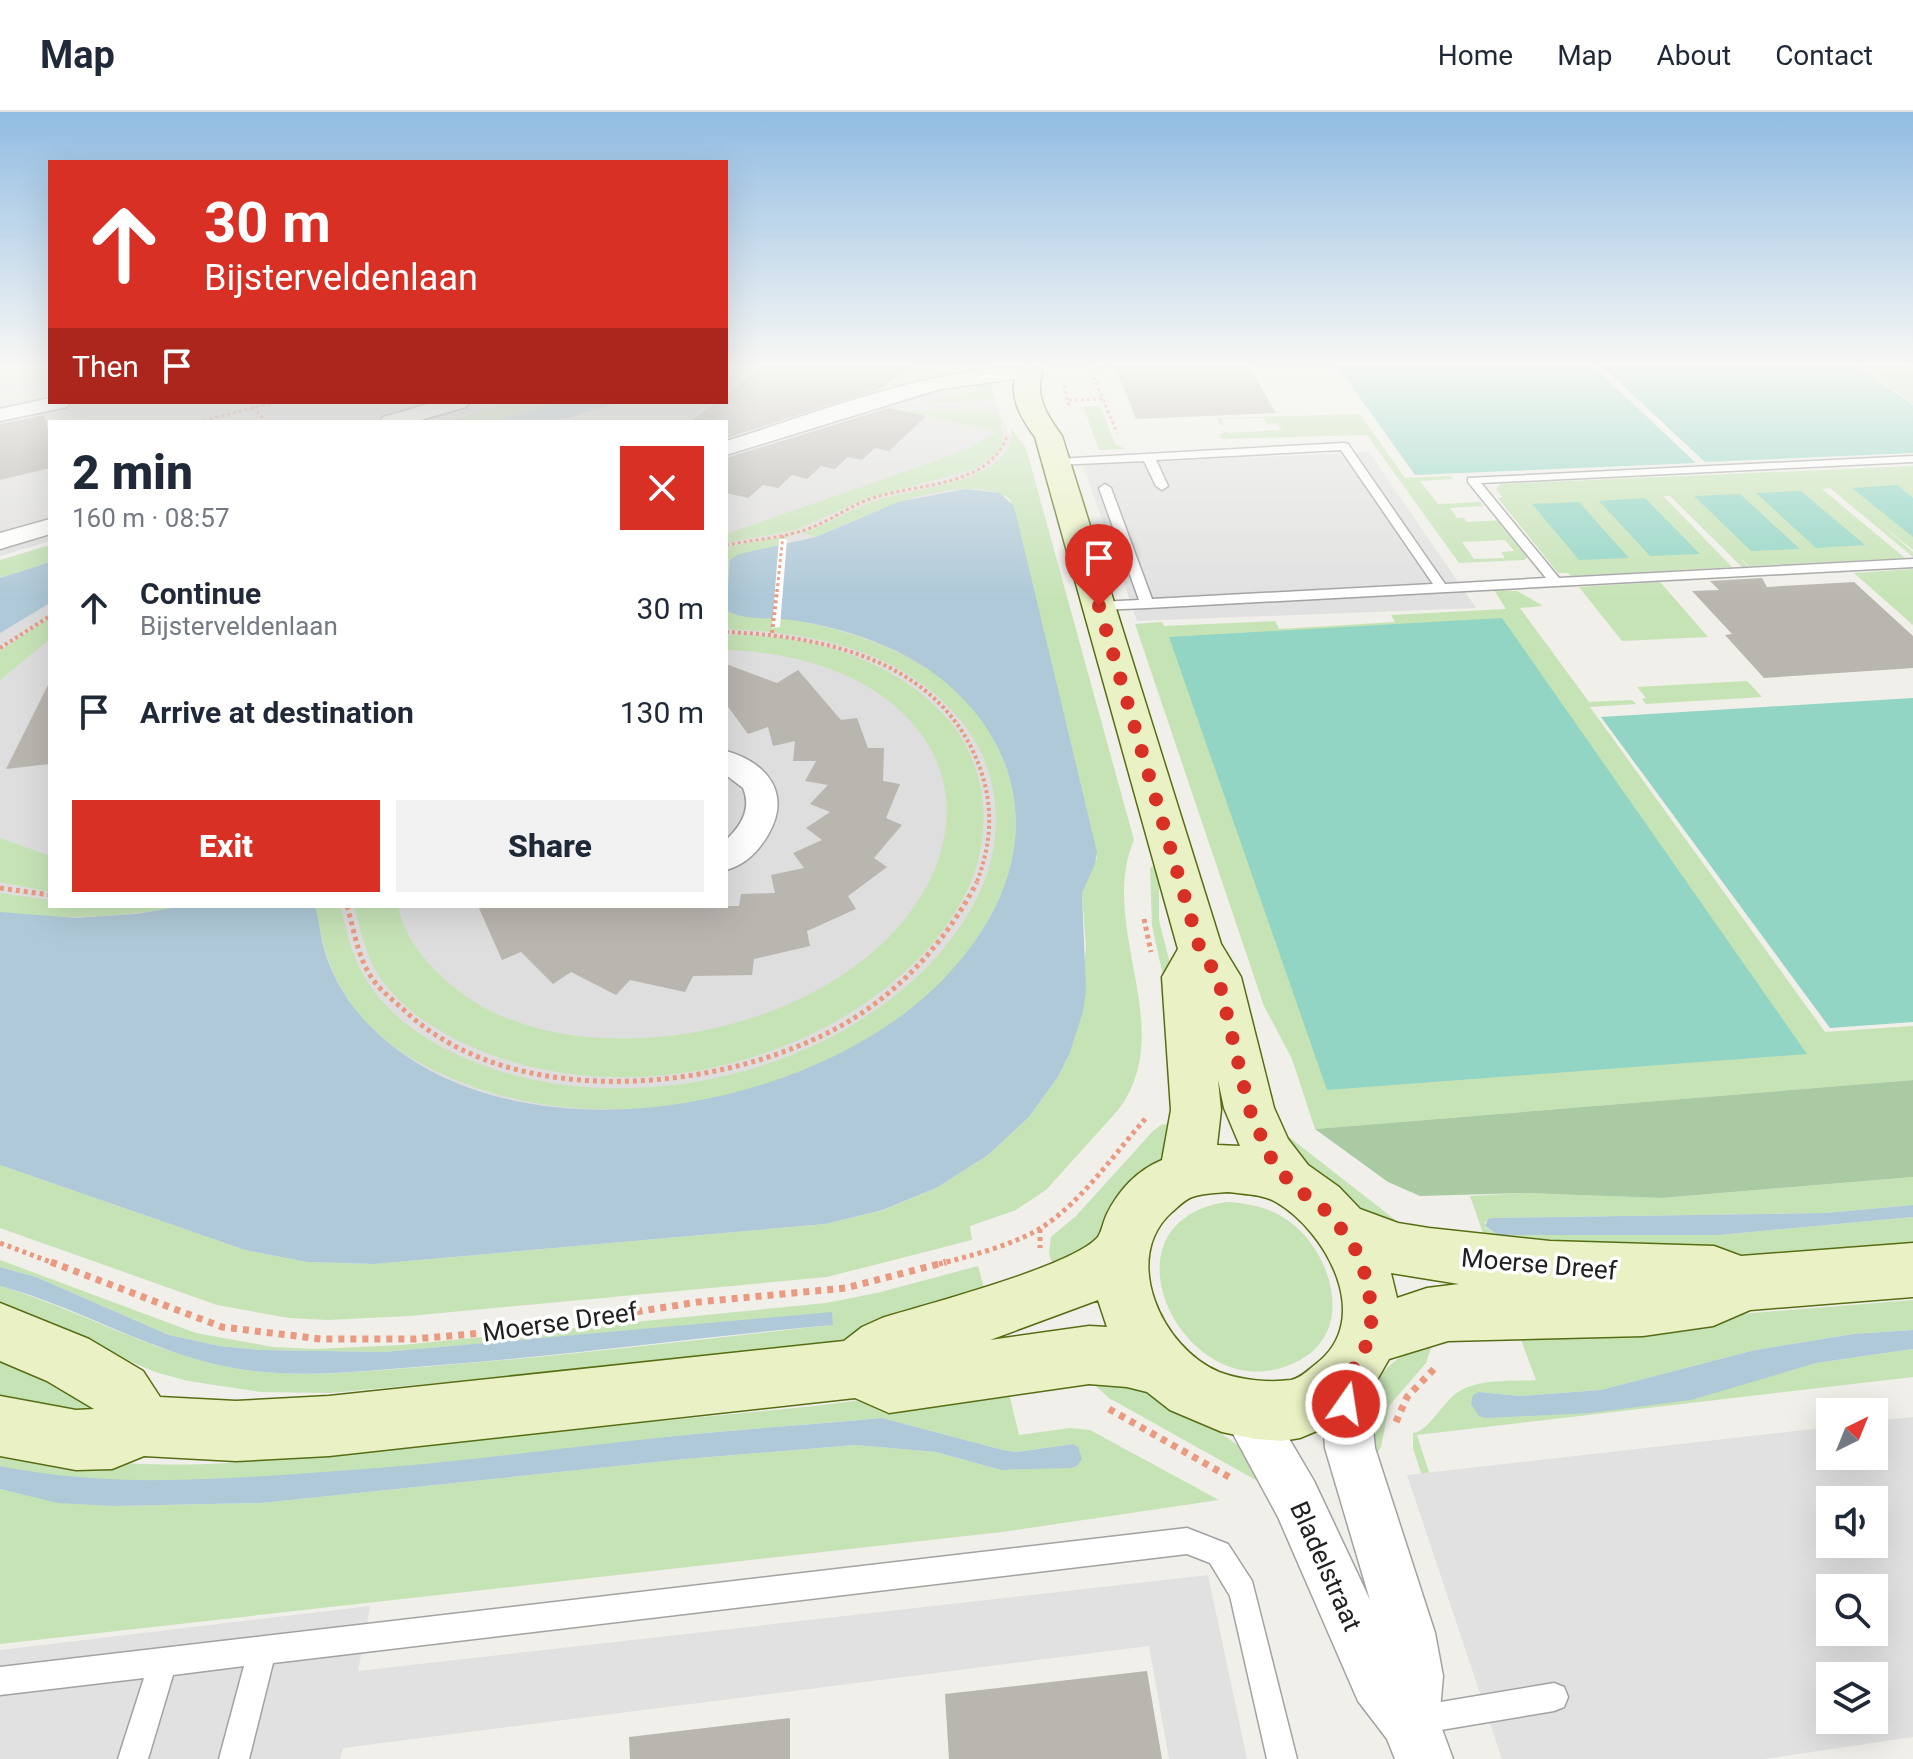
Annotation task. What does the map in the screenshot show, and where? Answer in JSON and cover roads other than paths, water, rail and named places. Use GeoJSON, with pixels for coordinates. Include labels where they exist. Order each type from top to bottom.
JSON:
{"type":"FeatureCollection","features":[{"type":"Feature","properties":{"kind":"street"},"geometry":{"type":"LineString","coordinates":[[1049,444],[1200,949],[1218,977],[1249,1108],[1269,1155],[1290,1183]]}},
{"type":"Feature","properties":{"kind":"street"},"geometry":{"type":"LineString","coordinates":[[0,541],[48,527]]}},
{"type":"Feature","properties":{"kind":"street"},"geometry":{"type":"LineString","coordinates":[[728,763],[751,777],[760,790],[763,804],[761,820],[754,835],[728,856]]}},
{"type":"Feature","properties":{"kind":"street"},"geometry":{"type":"LineString","coordinates":[[1182,1177],[1191,1149],[1196,1110],[1185,977],[1200,949]]}},
{"type":"Feature","properties":{"kind":"street"},"geometry":{"type":"LineString","coordinates":[[1355,1360],[1314,1402],[1272,1413],[1226,1406],[1183,1384],[1149,1350],[1127,1310],[1120,1273],[1124,1237],[1140,1207],[1164,1185],[1182,1177],[1194,1172],[1228,1168],[1290,1183],[1310,1196],[1354,1246],[1368,1282],[1372,1318],[1355,1360],[1350,1448],[1407,1633],[1415,1676],[1417,1740]]}},
{"type":"Feature","properties":{"kind":"street","name":"Moerse Dreef"},"geometry":{"type":"LineString","coordinates":[[1340,1228],[1398,1249],[1429,1254],[1550,1268],[1714,1273],[1741,1283],[1913,1270]]}},
{"type":"Feature","properties":{"kind":"street"},"geometry":{"type":"LineString","coordinates":[[856,1369],[882,1347],[1047,1290],[1064,1287],[1093,1274],[1122,1253]]}},
{"type":"Feature","properties":{"kind":"street","name":"Moerse Dreef"},"geometry":{"type":"LineString","coordinates":[[1355,1360],[1445,1313],[1674,1304],[1725,1295],[1741,1283]]}},
{"type":"Feature","properties":{"kind":"street"},"geometry":{"type":"LineString","coordinates":[[0,1332],[68,1360],[122,1392],[144,1426]]}},
{"type":"Feature","properties":{"kind":"street"},"geometry":{"type":"LineString","coordinates":[[0,1426],[76,1440],[112,1439],[144,1426],[236,1431],[329,1426],[856,1369],[889,1383],[1089,1355],[1127,1358],[1165,1367]]}},
{"type":"Feature","properties":{"kind":"street","name":"Bladelstraat"},"geometry":{"type":"LineString","coordinates":[[1244,1408],[1296,1499],[1378,1681],[1417,1740]]}},
{"type":"Feature","properties":{"kind":"lane"},"geometry":{"type":"LineString","coordinates":[[1052,449],[1148,456],[1344,446],[1441,587]]}},
{"type":"Feature","properties":{"kind":"lane"},"geometry":{"type":"LineString","coordinates":[[1148,456],[1162,486]]}},
{"type":"Feature","properties":{"kind":"lane"},"geometry":{"type":"LineString","coordinates":[[1555,581],[1472,480],[1913,459]]}},
{"type":"Feature","properties":{"kind":"lane"},"geometry":{"type":"LineString","coordinates":[[1105,488],[1147,604]]}},
{"type":"Feature","properties":{"kind":"lane"},"geometry":{"type":"LineString","coordinates":[[1099,606],[1913,563]]}},
{"type":"Feature","properties":{"kind":"lane"},"geometry":{"type":"LineString","coordinates":[[0,1681],[1187,1541],[1219,1553],[1242,1591],[1282,1759]]}},
{"type":"Feature","properties":{"kind":"lane"},"geometry":{"type":"LineString","coordinates":[[234,1759],[262,1650]]}},
{"type":"Feature","properties":{"kind":"lane"},"geometry":{"type":"LineString","coordinates":[[133,1759],[163,1662]]}},
{"type":"Feature","properties":{"kind":"lane"},"geometry":{"type":"LineString","coordinates":[[1417,1740],[1554,1697]]}},
{"type":"Feature","properties":{"kind":"water"},"geometry":{"type":"Polygon","coordinates":[[[965,489],[1000,493],[1014,506],[1097,852],[1082,893],[1086,991],[1083,1012],[1069,1055],[1058,1077],[1028,1118],[988,1155],[938,1187],[883,1210],[825,1224],[374,1264],[307,1262],[245,1250],[0,1165],[0,912],[76,918],[172,908],[315,908],[326,956],[335,978],[369,1025],[430,1070],[502,1098],[582,1109],[666,1106],[749,1089],[826,1060],[895,1020],[962,959],[999,899],[1011,865],[1016,828],[1007,769],[990,733],[978,717],[965,701],[928,669],[885,646],[839,630],[733,613],[728,611],[728,585],[730,560],[739,554],[816,537],[898,502],[965,489]]]}},
{"type":"Feature","properties":{"kind":"water"},"geometry":{"type":"Polygon","coordinates":[[[48,563],[48,604],[0,633],[0,578],[48,563]]]}},
{"type":"Feature","properties":{"kind":"water"},"geometry":{"type":"Polygon","coordinates":[[[1913,1205],[1913,1217],[1719,1235],[1498,1235],[1485,1226],[1492,1218],[1825,1213],[1913,1205]]]}},
{"type":"Feature","properties":{"kind":"water"},"geometry":{"type":"Polygon","coordinates":[[[0,1267],[36,1277],[169,1335],[220,1346],[260,1350],[384,1352],[832,1312],[833,1325],[479,1362],[353,1372],[278,1373],[228,1367],[169,1351],[58,1305],[0,1286],[0,1267]]]}},
{"type":"Feature","properties":{"kind":"water"},"geometry":{"type":"Polygon","coordinates":[[[1913,1330],[1913,1349],[1816,1363],[1691,1400],[1590,1413],[1485,1418],[1479,1416],[1471,1404],[1473,1395],[1479,1392],[1520,1396],[1601,1390],[1755,1350],[1853,1334],[1913,1330]]]}},
{"type":"Feature","properties":{"kind":"water"},"geometry":{"type":"Polygon","coordinates":[[[882,1418],[1017,1452],[1073,1444],[1078,1447],[1082,1459],[1076,1467],[1070,1468],[1001,1470],[936,1452],[855,1445],[685,1459],[261,1503],[114,1506],[58,1503],[0,1489],[0,1466],[85,1478],[127,1480],[252,1477],[427,1464],[694,1434],[882,1418]]]}}]}
